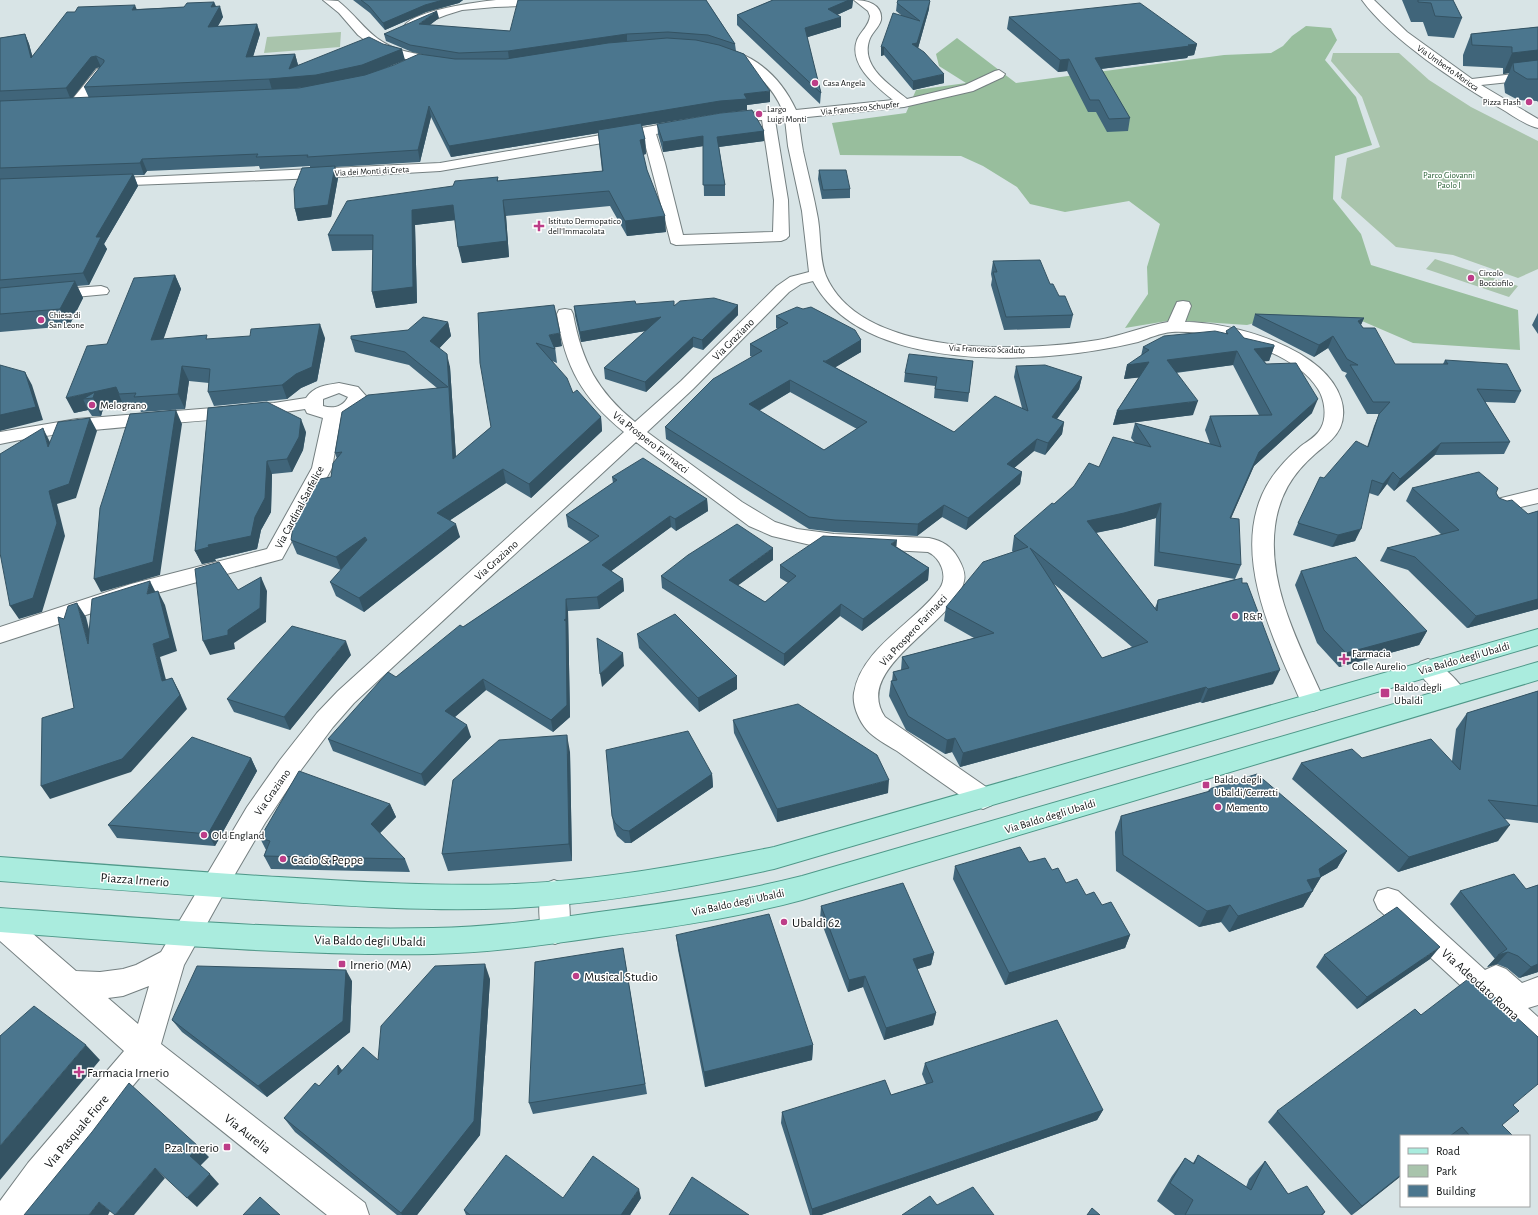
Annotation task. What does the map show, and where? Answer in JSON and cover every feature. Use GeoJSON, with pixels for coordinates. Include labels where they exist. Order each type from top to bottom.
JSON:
{"type":"FeatureCollection","features":[{"type":"Feature","properties":{"kind":"main road","name":"Via Baldo degli Ubaldi"},"geometry":{"type":"LineString","coordinates":[[214,885],[361,895],[446,898],[506,896],[641,882],[742,865],[774,858],[1428,668],[1538,638]]}},
{"type":"Feature","properties":{"kind":"main road","name":"Via Baldo degli Ubaldi"},"geometry":{"type":"LineString","coordinates":[[186,934],[366,941],[433,941],[501,938],[670,915],[775,895],[1008,828],[1538,671]]}},
{"type":"Feature","properties":{"kind":"main road","name":"Piazza Irnerio"},"geometry":{"type":"LineString","coordinates":[[0,869],[214,885]]}},
{"type":"Feature","properties":{"kind":"main road"},"geometry":{"type":"LineString","coordinates":[[0,922],[186,934]]}},
{"type":"Feature","properties":{"kind":"street"},"geometry":{"type":"LineString","coordinates":[[329,0],[372,42],[396,52],[419,59],[453,63]]}},
{"type":"Feature","properties":{"kind":"street"},"geometry":{"type":"LineString","coordinates":[[398,31],[442,12],[469,5],[598,0]]}},
{"type":"Feature","properties":{"kind":"street","name":"Via Francesco Schupfer"},"geometry":{"type":"LineString","coordinates":[[860,0],[873,9],[876,16],[874,25],[862,44],[866,66],[875,77],[904,103]]}},
{"type":"Feature","properties":{"kind":"street","name":"Via Umberto Moricca"},"geometry":{"type":"LineString","coordinates":[[1368,0],[1403,36],[1469,83],[1538,124]]}},
{"type":"Feature","properties":{"kind":"street"},"geometry":{"type":"LineString","coordinates":[[372,42],[385,36]]}},
{"type":"Feature","properties":{"kind":"street","name":"Via Francesco Scaduto"},"geometry":{"type":"LineString","coordinates":[[708,48],[736,56],[758,67],[778,90],[791,115],[796,148],[810,214],[818,275],[840,306],[850,316],[865,326],[899,339],[943,347],[996,351],[1080,347],[1108,343],[1165,328],[1176,327],[1233,334],[1273,347],[1309,369],[1328,391],[1334,411],[1330,428],[1326,434],[1299,459],[1276,488],[1268,510],[1263,545],[1264,568],[1275,613],[1313,702]]}},
{"type":"Feature","properties":{"kind":"street"},"geometry":{"type":"LineString","coordinates":[[403,68],[419,59]]}},
{"type":"Feature","properties":{"kind":"street"},"geometry":{"type":"LineString","coordinates":[[93,104],[69,105],[101,72]]}},
{"type":"Feature","properties":{"kind":"street","name":"Via Francesco Schupfer"},"geometry":{"type":"LineString","coordinates":[[791,115],[904,103],[970,88],[999,74]]}},
{"type":"Feature","properties":{"kind":"street"},"geometry":{"type":"LineString","coordinates":[[1469,83],[1538,75]]}},
{"type":"Feature","properties":{"kind":"street"},"geometry":{"type":"LineString","coordinates":[[648,131],[658,163],[676,240],[781,236],[782,200],[768,115],[791,115]]}},
{"type":"Feature","properties":{"kind":"street","name":"Via dei Monti di Creta"},"geometry":{"type":"LineString","coordinates":[[94,183],[318,174],[440,167],[709,120],[768,115]]}},
{"type":"Feature","properties":{"kind":"street","name":"Via Graziano"},"geometry":{"type":"LineString","coordinates":[[214,885],[256,815],[289,767],[325,720],[346,697],[699,374],[783,289],[796,280],[818,275]]}},
{"type":"Feature","properties":{"kind":"street"},"geometry":{"type":"LineString","coordinates":[[0,299],[101,291]]}},
{"type":"Feature","properties":{"kind":"street"},"geometry":{"type":"LineString","coordinates":[[1176,327],[1183,306]]}},
{"type":"Feature","properties":{"kind":"street","name":"Via Prospero Farinacci"},"geometry":{"type":"LineString","coordinates":[[565,314],[573,358],[602,401],[635,432],[747,515],[779,531],[814,539],[927,545],[937,547],[942,551],[951,565],[954,574],[954,581],[949,592],[893,649],[872,674],[866,692],[866,706],[876,724],[983,798]]}},
{"type":"Feature","properties":{"kind":"street"},"geometry":{"type":"LineString","coordinates":[[329,389],[347,389],[354,392],[356,396],[355,402],[350,407],[333,413],[322,413],[314,409],[313,402],[315,398],[329,389]]}},
{"type":"Feature","properties":{"kind":"street"},"geometry":{"type":"LineString","coordinates":[[0,438],[57,427],[251,410],[313,402]]}},
{"type":"Feature","properties":{"kind":"street","name":"Via Cardinal Sanfelice"},"geometry":{"type":"LineString","coordinates":[[0,635],[131,592],[275,554],[322,468],[333,413]]}},
{"type":"Feature","properties":{"kind":"street"},"geometry":{"type":"LineString","coordinates":[[1500,505],[1538,496]]}},
{"type":"Feature","properties":{"kind":"street"},"geometry":{"type":"LineString","coordinates":[[1428,668],[1455,695]]}},
{"type":"Feature","properties":{"kind":"street"},"geometry":{"type":"LineString","coordinates":[[0,922],[145,1049],[171,961],[214,885]]}},
{"type":"Feature","properties":{"kind":"street"},"geometry":{"type":"LineString","coordinates":[[554,892],[554,931]]}},
{"type":"Feature","properties":{"kind":"street","name":"Via Adeodato Roma"},"geometry":{"type":"LineString","coordinates":[[1388,900],[1538,1036]]}},
{"type":"Feature","properties":{"kind":"street"},"geometry":{"type":"LineString","coordinates":[[1435,924],[1518,998],[1538,991]]}},
{"type":"Feature","properties":{"kind":"street"},"geometry":{"type":"LineString","coordinates":[[71,984],[93,986],[128,982],[171,961]]}},
{"type":"Feature","properties":{"kind":"street","name":"Via Pasquale Fiore"},"geometry":{"type":"LineString","coordinates":[[10,1215],[40,1174],[145,1049]]}},
{"type":"Feature","properties":{"kind":"street","name":"Via Aurelia"},"geometry":{"type":"LineString","coordinates":[[145,1049],[165,1067],[353,1215]]}},
{"type":"Feature","properties":{"kind":"green space"},"geometry":{"type":"Polygon","coordinates":[[[1306,26],[1331,28],[1337,40],[1325,60],[1356,97],[1372,145],[1335,156],[1333,199],[1361,234],[1371,265],[1518,310],[1520,350],[1413,343],[1362,321],[1284,315],[1247,325],[1173,320],[1125,328],[1148,294],[1147,267],[1160,224],[1129,201],[1065,212],[1030,204],[1017,187],[983,166],[961,156],[840,155],[832,123],[906,113],[916,90],[966,83],[939,66],[936,54],[957,38],[1016,83],[1224,55],[1271,53],[1283,46],[1292,36],[1306,26]]]}},
{"type":"Feature","properties":{"kind":"green space"},"geometry":{"type":"Polygon","coordinates":[[[341,32],[340,47],[264,53],[267,37],[341,32]]]}},
{"type":"Feature","properties":{"kind":"green space","name":"Parco Giovanni Paolo I"},"geometry":{"type":"Polygon","coordinates":[[[1333,53],[1399,53],[1429,80],[1471,107],[1538,141],[1538,269],[1518,278],[1453,255],[1396,247],[1341,198],[1347,158],[1380,147],[1362,97],[1331,61],[1333,53]]]}},
{"type":"Feature","properties":{"kind":"green space","name":"Circolo Bocciofilo"},"geometry":{"type":"Polygon","coordinates":[[[1435,259],[1518,286],[1509,297],[1426,269],[1435,259]]]}},
{"type":"Feature","properties":{"kind":"building"},"geometry":{"type":"Polygon","coordinates":[[[361,0],[443,0],[425,5],[383,23],[369,6],[361,0]]]}},
{"type":"Feature","properties":{"kind":"building"},"geometry":{"type":"Polygon","coordinates":[[[518,0],[706,0],[735,44],[708,35],[668,32],[627,34],[508,51],[459,53],[410,45],[384,34],[437,11],[419,24],[510,31],[518,0]]]}},
{"type":"Feature","properties":{"kind":"building"},"geometry":{"type":"Polygon","coordinates":[[[773,0],[849,0],[828,9],[841,17],[805,28],[821,93],[737,15],[773,0]]]}},
{"type":"Feature","properties":{"kind":"building"},"geometry":{"type":"Polygon","coordinates":[[[898,0],[930,1],[917,43],[912,44],[924,52],[944,74],[913,81],[884,47],[881,47],[893,13],[920,21],[897,3],[898,0]]]}},
{"type":"Feature","properties":{"kind":"building"},"geometry":{"type":"Polygon","coordinates":[[[1418,0],[1453,0],[1462,18],[1435,16],[1431,3],[1418,2],[1418,0]]]}},
{"type":"Feature","properties":{"kind":"building"},"geometry":{"type":"Polygon","coordinates":[[[214,2],[211,7],[220,6],[208,27],[257,24],[246,57],[295,54],[289,69],[369,37],[383,44],[402,49],[362,65],[316,75],[269,79],[84,87],[104,62],[104,60],[96,56],[91,57],[66,88],[0,91],[0,38],[25,34],[31,58],[67,12],[75,12],[78,7],[135,5],[132,10],[184,7],[187,3],[214,2]]]}},
{"type":"Feature","properties":{"kind":"building"},"geometry":{"type":"Polygon","coordinates":[[[1140,3],[1197,44],[1095,58],[1130,118],[1109,119],[1099,100],[1090,100],[1069,59],[1060,60],[1009,17],[1140,3]]]}},
{"type":"Feature","properties":{"kind":"building"},"geometry":{"type":"Polygon","coordinates":[[[1538,27],[1538,50],[1512,53],[1512,47],[1472,45],[1471,34],[1538,27]]]}},
{"type":"Feature","properties":{"kind":"building"},"geometry":{"type":"Polygon","coordinates":[[[667,38],[696,40],[719,45],[744,54],[770,91],[744,94],[747,99],[720,101],[449,146],[429,106],[418,150],[307,157],[308,155],[256,157],[258,154],[142,159],[140,163],[0,168],[0,101],[299,88],[365,75],[419,54],[455,59],[506,59],[608,43],[667,38]]]}},
{"type":"Feature","properties":{"kind":"building"},"geometry":{"type":"Polygon","coordinates":[[[1538,60],[1538,79],[1527,79],[1514,71],[1513,63],[1538,60]]]}},
{"type":"Feature","properties":{"kind":"building"},"geometry":{"type":"Polygon","coordinates":[[[752,110],[764,131],[717,137],[725,185],[703,185],[703,136],[663,142],[657,124],[721,113],[752,110]]]}},
{"type":"Feature","properties":{"kind":"building"},"geometry":{"type":"Polygon","coordinates":[[[641,123],[645,139],[640,140],[647,170],[665,216],[625,221],[609,191],[503,200],[507,241],[458,247],[453,205],[412,210],[413,287],[372,292],[373,235],[328,235],[347,201],[453,186],[455,181],[498,177],[497,181],[603,171],[598,130],[641,123]]]}},
{"type":"Feature","properties":{"kind":"building"},"geometry":{"type":"Polygon","coordinates":[[[335,166],[328,205],[295,209],[294,189],[302,168],[335,166]]]}},
{"type":"Feature","properties":{"kind":"building"},"geometry":{"type":"Polygon","coordinates":[[[819,170],[846,170],[850,189],[823,190],[819,170]]]}},
{"type":"Feature","properties":{"kind":"building"},"geometry":{"type":"Polygon","coordinates":[[[133,174],[96,237],[101,237],[83,273],[0,280],[0,179],[133,174]]]}},
{"type":"Feature","properties":{"kind":"building"},"geometry":{"type":"Polygon","coordinates":[[[1040,260],[1050,284],[1053,284],[1059,296],[1065,296],[1073,315],[1006,317],[993,272],[997,272],[993,261],[1040,260]]]}},
{"type":"Feature","properties":{"kind":"building"},"geometry":{"type":"Polygon","coordinates":[[[175,275],[151,340],[207,335],[206,339],[250,336],[251,329],[320,324],[312,367],[296,374],[282,385],[208,392],[210,369],[182,366],[178,394],[134,397],[136,393],[119,394],[116,387],[66,398],[87,346],[107,344],[134,278],[175,275]]]}},
{"type":"Feature","properties":{"kind":"building"},"geometry":{"type":"Polygon","coordinates":[[[75,281],[60,309],[0,314],[0,288],[75,281]]]}},
{"type":"Feature","properties":{"kind":"building"},"geometry":{"type":"Polygon","coordinates":[[[714,298],[738,305],[702,340],[693,337],[645,382],[604,368],[661,317],[580,332],[574,306],[635,301],[636,304],[674,301],[674,306],[680,301],[714,298]]]}},
{"type":"Feature","properties":{"kind":"building"},"geometry":{"type":"Polygon","coordinates":[[[554,305],[560,333],[549,335],[555,349],[536,343],[567,378],[573,393],[577,390],[601,417],[529,484],[503,469],[437,513],[456,524],[359,598],[330,582],[367,540],[365,537],[336,557],[291,540],[293,526],[307,494],[320,479],[331,477],[333,463],[342,452],[335,453],[342,412],[368,395],[448,387],[405,352],[351,339],[351,336],[408,330],[423,317],[448,322],[430,341],[447,354],[453,459],[491,427],[480,363],[478,313],[554,305]]]}},
{"type":"Feature","properties":{"kind":"building"},"geometry":{"type":"Polygon","coordinates":[[[797,307],[803,309],[811,307],[855,330],[861,340],[826,361],[823,361],[954,432],[995,396],[1028,411],[1016,366],[1045,365],[1082,377],[1052,417],[1064,422],[1048,443],[1037,439],[1007,464],[1022,472],[968,518],[944,505],[918,524],[835,520],[809,517],[665,427],[713,379],[762,351],[750,344],[788,323],[776,316],[797,307]],[[790,380],[749,404],[824,450],[867,422],[790,380]]]}},
{"type":"Feature","properties":{"kind":"building"},"geometry":{"type":"Polygon","coordinates":[[[1255,314],[1364,318],[1358,321],[1363,328],[1375,328],[1395,364],[1448,364],[1445,360],[1507,364],[1521,391],[1477,389],[1510,442],[1441,443],[1400,479],[1393,472],[1383,484],[1372,480],[1361,529],[1338,535],[1298,523],[1320,477],[1324,478],[1356,441],[1368,447],[1379,414],[1390,402],[1373,402],[1350,365],[1358,365],[1347,359],[1333,336],[1319,345],[1255,314]]]}},
{"type":"Feature","properties":{"kind":"building"},"geometry":{"type":"Polygon","coordinates":[[[1234,326],[1244,338],[1274,345],[1274,347],[1254,349],[1266,364],[1296,363],[1318,399],[1259,452],[1230,518],[1239,519],[1241,565],[1159,552],[1161,503],[1087,521],[1157,611],[1158,600],[1242,578],[1242,583],[1247,583],[1280,670],[1208,689],[1206,687],[963,753],[955,738],[947,740],[908,716],[891,681],[897,680],[893,672],[909,668],[902,657],[994,633],[946,607],[983,562],[1028,547],[1014,536],[1074,486],[1089,463],[1099,467],[1113,437],[1151,447],[1135,423],[1221,447],[1210,416],[1272,415],[1237,351],[1167,360],[1198,401],[1117,411],[1149,362],[1127,365],[1149,350],[1143,347],[1164,336],[1215,331],[1228,334],[1226,331],[1234,326]],[[1030,548],[1102,658],[1148,642],[1030,548]]]}},
{"type":"Feature","properties":{"kind":"building"},"geometry":{"type":"Polygon","coordinates":[[[909,354],[973,361],[969,393],[935,389],[937,377],[905,373],[909,354]]]}},
{"type":"Feature","properties":{"kind":"building"},"geometry":{"type":"Polygon","coordinates":[[[0,365],[25,372],[36,407],[0,415],[0,365]]]}},
{"type":"Feature","properties":{"kind":"building"},"geometry":{"type":"Polygon","coordinates":[[[95,392],[93,398],[83,399],[95,392]]]}},
{"type":"Feature","properties":{"kind":"building"},"geometry":{"type":"Polygon","coordinates":[[[267,402],[301,419],[299,437],[287,459],[267,461],[265,498],[255,517],[251,536],[208,545],[209,547],[195,551],[208,408],[267,402]]]}},
{"type":"Feature","properties":{"kind":"building"},"geometry":{"type":"Polygon","coordinates":[[[176,410],[153,562],[94,579],[100,508],[130,414],[176,410]]]}},
{"type":"Feature","properties":{"kind":"building"},"geometry":{"type":"Polygon","coordinates":[[[90,418],[69,484],[49,491],[57,523],[33,598],[10,606],[0,553],[0,454],[43,428],[48,447],[58,422],[90,418]]]}},
{"type":"Feature","properties":{"kind":"building"},"geometry":{"type":"Polygon","coordinates":[[[643,458],[707,499],[675,519],[670,516],[602,565],[623,579],[597,597],[566,599],[566,619],[564,620],[566,621],[567,705],[551,720],[483,679],[445,711],[467,725],[421,774],[328,739],[388,672],[396,677],[460,625],[463,627],[599,536],[566,515],[617,480],[612,477],[643,458]]]}},
{"type":"Feature","properties":{"kind":"building"},"geometry":{"type":"Polygon","coordinates":[[[1479,472],[1498,488],[1496,493],[1499,498],[1507,501],[1512,500],[1528,514],[1538,511],[1538,599],[1476,616],[1415,557],[1387,548],[1459,530],[1412,488],[1479,472]]]}},
{"type":"Feature","properties":{"kind":"building"},"geometry":{"type":"Polygon","coordinates":[[[737,524],[773,548],[729,580],[765,602],[796,576],[780,565],[823,536],[897,540],[891,544],[929,568],[863,619],[841,604],[784,654],[661,576],[688,555],[737,524]]]}},
{"type":"Feature","properties":{"kind":"building"},"geometry":{"type":"Polygon","coordinates":[[[1356,557],[1427,631],[1346,653],[1324,630],[1301,571],[1356,557]]]}},
{"type":"Feature","properties":{"kind":"building"},"geometry":{"type":"Polygon","coordinates":[[[219,562],[238,590],[261,577],[260,608],[228,630],[228,635],[203,641],[195,569],[219,562]]]}},
{"type":"Feature","properties":{"kind":"building"},"geometry":{"type":"Polygon","coordinates":[[[150,581],[147,594],[158,591],[170,638],[153,644],[162,681],[172,678],[180,695],[122,759],[41,786],[42,718],[74,708],[58,617],[64,619],[68,606],[77,603],[88,644],[92,599],[150,581]]]}},
{"type":"Feature","properties":{"kind":"building"},"geometry":{"type":"Polygon","coordinates":[[[675,614],[737,676],[698,698],[637,634],[675,614]]]}},
{"type":"Feature","properties":{"kind":"building"},"geometry":{"type":"Polygon","coordinates":[[[292,626],[346,641],[284,717],[227,699],[292,626]]]}},
{"type":"Feature","properties":{"kind":"building"},"geometry":{"type":"Polygon","coordinates":[[[597,638],[623,653],[600,674],[597,638]]]}},
{"type":"Feature","properties":{"kind":"building"},"geometry":{"type":"Polygon","coordinates":[[[1538,691],[1538,806],[1488,800],[1510,825],[1409,857],[1301,763],[1352,749],[1362,758],[1431,739],[1460,770],[1467,713],[1538,691]]]}},
{"type":"Feature","properties":{"kind":"building"},"geometry":{"type":"Polygon","coordinates":[[[798,704],[877,755],[889,780],[777,809],[733,720],[798,704]]]}},
{"type":"Feature","properties":{"kind":"building"},"geometry":{"type":"Polygon","coordinates":[[[688,731],[712,774],[629,831],[623,830],[615,823],[612,816],[606,750],[688,731]]]}},
{"type":"Feature","properties":{"kind":"building"},"geometry":{"type":"Polygon","coordinates":[[[567,735],[569,844],[442,854],[453,780],[499,740],[567,735]]]}},
{"type":"Feature","properties":{"kind":"building"},"geometry":{"type":"Polygon","coordinates":[[[192,737],[251,758],[208,834],[108,825],[192,737]]]}},
{"type":"Feature","properties":{"kind":"building"},"geometry":{"type":"Polygon","coordinates":[[[299,771],[390,804],[371,824],[405,859],[264,856],[270,841],[260,838],[299,771]]]}},
{"type":"Feature","properties":{"kind":"building"},"geometry":{"type":"Polygon","coordinates":[[[1257,774],[1347,851],[1319,869],[1321,877],[1307,880],[1313,891],[1238,916],[1230,905],[1207,911],[1123,855],[1121,816],[1210,791],[1209,789],[1257,774]]]}},
{"type":"Feature","properties":{"kind":"building"},"geometry":{"type":"Polygon","coordinates":[[[1020,847],[1029,862],[1045,858],[1052,870],[1058,868],[1066,883],[1077,879],[1086,895],[1094,892],[1102,905],[1111,902],[1130,935],[1009,973],[955,866],[1020,847]]]}},
{"type":"Feature","properties":{"kind":"building"},"geometry":{"type":"Polygon","coordinates":[[[1514,874],[1526,889],[1538,885],[1538,964],[1531,967],[1518,956],[1508,952],[1498,955],[1507,949],[1460,891],[1514,874]]]}},
{"type":"Feature","properties":{"kind":"building"},"geometry":{"type":"Polygon","coordinates":[[[903,883],[934,953],[913,959],[936,1013],[886,1028],[865,976],[849,980],[821,906],[903,883]]]}},
{"type":"Feature","properties":{"kind":"building"},"geometry":{"type":"Polygon","coordinates":[[[1397,907],[1440,947],[1367,997],[1324,955],[1397,907]]]}},
{"type":"Feature","properties":{"kind":"building"},"geometry":{"type":"Polygon","coordinates":[[[769,914],[813,1045],[704,1072],[676,935],[769,914]]]}},
{"type":"Feature","properties":{"kind":"building"},"geometry":{"type":"Polygon","coordinates":[[[623,948],[645,1084],[529,1103],[535,962],[623,948]]]}},
{"type":"Feature","properties":{"kind":"building"},"geometry":{"type":"Polygon","coordinates":[[[485,964],[474,1121],[401,1213],[284,1118],[315,1083],[319,1086],[338,1065],[338,1075],[363,1047],[378,1060],[381,1026],[435,966],[485,964]]]}},
{"type":"Feature","properties":{"kind":"building"},"geometry":{"type":"Polygon","coordinates":[[[197,966],[346,970],[343,1021],[258,1086],[172,1020],[197,966]]]}},
{"type":"Feature","properties":{"kind":"building"},"geometry":{"type":"Polygon","coordinates":[[[1472,976],[1538,1037],[1538,1084],[1513,1105],[1519,1111],[1502,1125],[1512,1135],[1469,1135],[1462,1127],[1451,1135],[1400,1135],[1400,1176],[1362,1206],[1277,1111],[1415,1009],[1421,1015],[1472,976]]]}},
{"type":"Feature","properties":{"kind":"building"},"geometry":{"type":"Polygon","coordinates":[[[34,1006],[86,1045],[0,1146],[0,1036],[34,1006]]]}},
{"type":"Feature","properties":{"kind":"building"},"geometry":{"type":"Polygon","coordinates":[[[1057,1020],[1103,1110],[812,1209],[782,1112],[885,1080],[891,1095],[933,1082],[925,1063],[1057,1020]]]}},
{"type":"Feature","properties":{"kind":"building"},"geometry":{"type":"Polygon","coordinates":[[[129,1083],[199,1147],[190,1156],[210,1174],[187,1198],[155,1168],[115,1215],[99,1202],[89,1215],[24,1215],[92,1132],[129,1083]]]}},
{"type":"Feature","properties":{"kind":"building"},"geometry":{"type":"Polygon","coordinates":[[[506,1155],[563,1198],[593,1156],[639,1189],[621,1215],[470,1215],[464,1210],[506,1155]]]}},
{"type":"Feature","properties":{"kind":"building"},"geometry":{"type":"Polygon","coordinates":[[[1198,1155],[1251,1190],[1265,1161],[1288,1194],[1307,1186],[1325,1212],[1321,1215],[1185,1215],[1193,1200],[1170,1183],[1185,1158],[1194,1164],[1198,1155]]]}},
{"type":"Feature","properties":{"kind":"building"},"geometry":{"type":"Polygon","coordinates":[[[692,1177],[749,1215],[669,1215],[692,1177]]]}},
{"type":"Feature","properties":{"kind":"building"},"geometry":{"type":"Polygon","coordinates":[[[973,1187],[994,1215],[902,1215],[930,1196],[937,1205],[973,1187]]]}},
{"type":"Feature","properties":{"kind":"building"},"geometry":{"type":"Polygon","coordinates":[[[260,1197],[280,1215],[243,1215],[260,1197]]]}},
{"type":"Feature","properties":{"kind":"building"},"geometry":{"type":"Polygon","coordinates":[[[1092,1208],[1100,1215],[1087,1215],[1092,1208]]]}},
{"type":"Feature","properties":{"kind":"place","name":"Casa Angela"},"geometry":{"type":"Point","coordinates":[815,83]}},
{"type":"Feature","properties":{"kind":"place","name":"Pizza Flash"},"geometry":{"type":"Point","coordinates":[1529,102]}},
{"type":"Feature","properties":{"kind":"place","name":"Largo Luigi Monti"},"geometry":{"type":"Point","coordinates":[759,114]}},
{"type":"Feature","properties":{"kind":"place","name":"Istituto Dermopatico dell'Immacolata"},"geometry":{"type":"Point","coordinates":[539,226]}},
{"type":"Feature","properties":{"kind":"place","name":"Circolo Bocciofilo"},"geometry":{"type":"Point","coordinates":[1471,278]}},
{"type":"Feature","properties":{"kind":"place","name":"Chiesa di San Leone"},"geometry":{"type":"Point","coordinates":[41,320]}},
{"type":"Feature","properties":{"kind":"place","name":"Melograno"},"geometry":{"type":"Point","coordinates":[92,405]}},
{"type":"Feature","properties":{"kind":"place","name":"R&R"},"geometry":{"type":"Point","coordinates":[1235,616]}},
{"type":"Feature","properties":{"kind":"place","name":"Farmacia Colle Aurelio"},"geometry":{"type":"Point","coordinates":[1344,659]}},
{"type":"Feature","properties":{"kind":"place","name":"Baldo degli Ubaldi"},"geometry":{"type":"Point","coordinates":[1385,693]}},
{"type":"Feature","properties":{"kind":"place","name":"Baldo degli Ubaldi/Cerretti"},"geometry":{"type":"Point","coordinates":[1206,785]}},
{"type":"Feature","properties":{"kind":"place","name":"Memento"},"geometry":{"type":"Point","coordinates":[1218,807]}},
{"type":"Feature","properties":{"kind":"place","name":"Old England"},"geometry":{"type":"Point","coordinates":[204,835]}},
{"type":"Feature","properties":{"kind":"place","name":"Cacio & Peppe"},"geometry":{"type":"Point","coordinates":[283,859]}},
{"type":"Feature","properties":{"kind":"place","name":"Ubaldi 62"},"geometry":{"type":"Point","coordinates":[784,922]}},
{"type":"Feature","properties":{"kind":"place","name":"Irnerio (MA)"},"geometry":{"type":"Point","coordinates":[342,964]}},
{"type":"Feature","properties":{"kind":"place","name":"Musical Studio"},"geometry":{"type":"Point","coordinates":[576,976]}},
{"type":"Feature","properties":{"kind":"place","name":"Farmacia Irnerio"},"geometry":{"type":"Point","coordinates":[79,1072]}},
{"type":"Feature","properties":{"kind":"place","name":"P.za Irnerio"},"geometry":{"type":"Point","coordinates":[227,1147]}}]}
